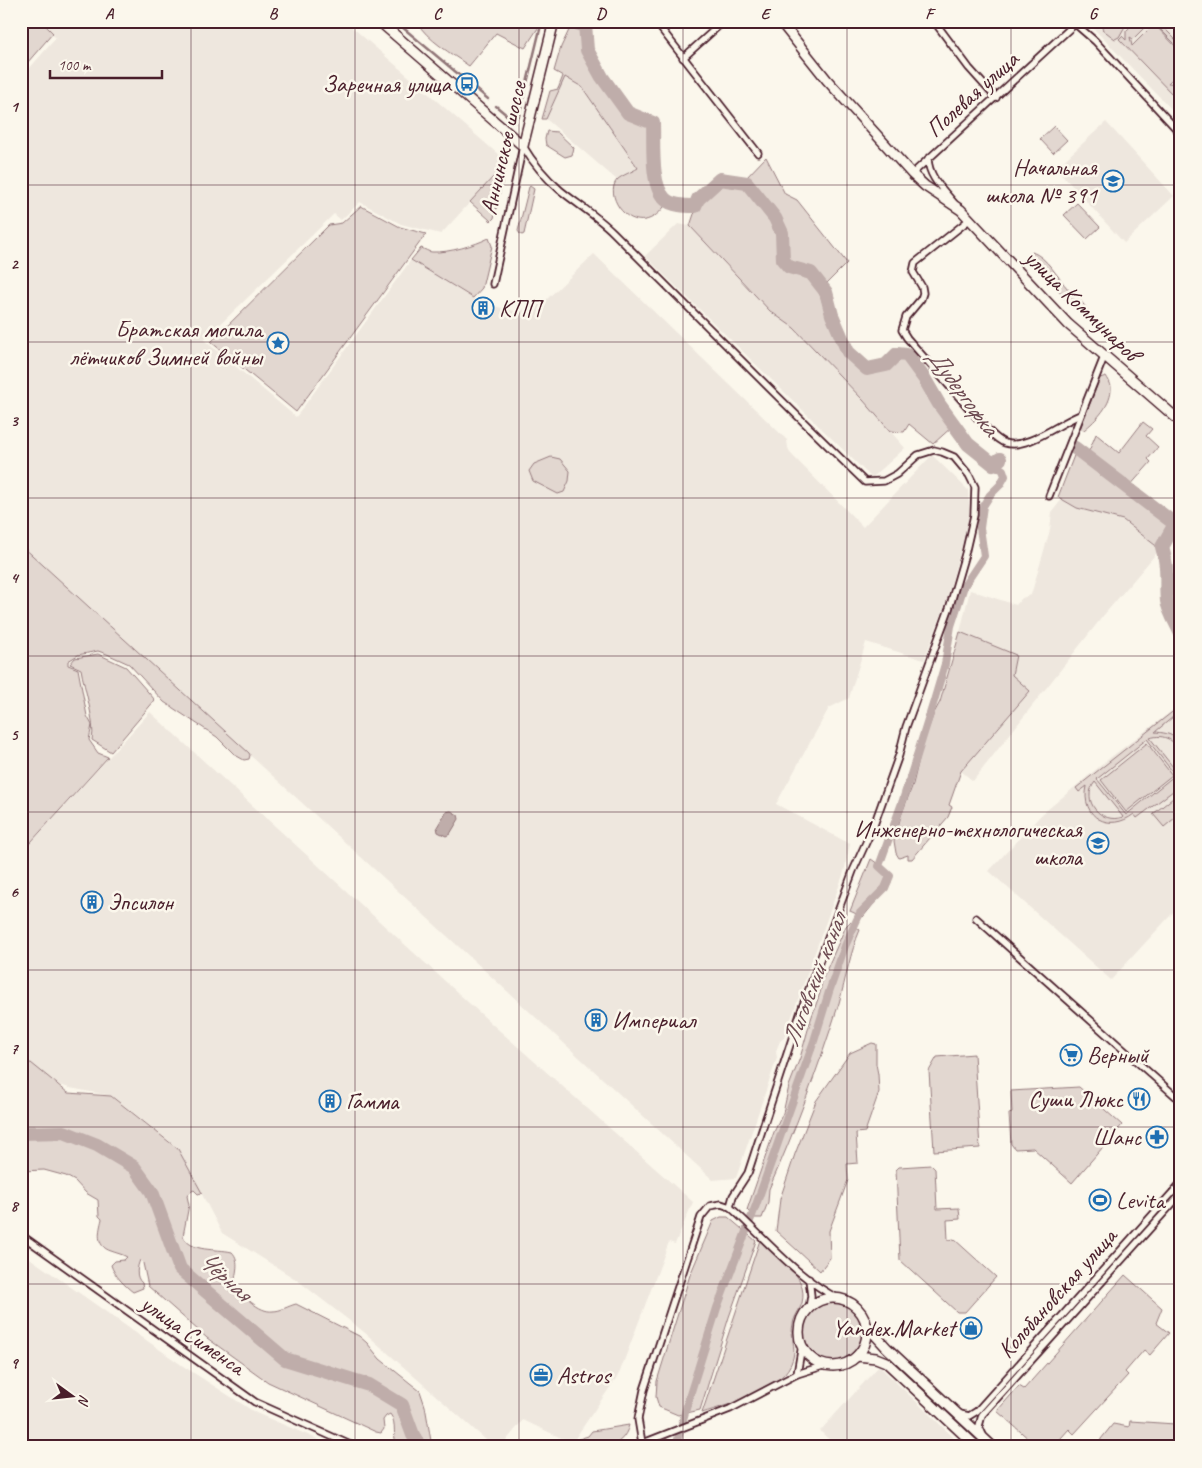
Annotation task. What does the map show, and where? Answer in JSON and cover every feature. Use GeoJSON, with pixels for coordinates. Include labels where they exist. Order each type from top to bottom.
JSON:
{"type":"FeatureCollection","features":[{"type":"Feature","properties":{"kind":"street"},"geometry":{"type":"LineString","coordinates":[[379,21],[523,146],[544,175],[608,228],[717,338],[865,482],[884,481],[897,474],[918,455],[934,450],[954,457],[969,476],[975,488],[974,515],[949,609],[906,727],[899,755],[874,825],[853,872],[802,1005],[748,1173],[733,1196],[730,1207]]}},
{"type":"Feature","properties":{"kind":"street","name":"Аннинское шоссе"},"geometry":{"type":"LineString","coordinates":[[493,284],[523,146],[554,21]]}},
{"type":"Feature","properties":{"kind":"street"},"geometry":{"type":"LineString","coordinates":[[655,21],[758,153]]}},
{"type":"Feature","properties":{"kind":"street"},"geometry":{"type":"LineString","coordinates":[[683,58],[724,21]]}},
{"type":"Feature","properties":{"kind":"street","name":"улица Коммунаров"},"geometry":{"type":"LineString","coordinates":[[780,21],[827,80],[912,174],[925,186],[961,210]]}},
{"type":"Feature","properties":{"kind":"street"},"geometry":{"type":"LineString","coordinates":[[934,21],[969,68],[996,98]]}},
{"type":"Feature","properties":{"kind":"street"},"geometry":{"type":"LineString","coordinates":[[1075,22],[1181,134]]}},
{"type":"Feature","properties":{"kind":"street","name":"Полевая улица"},"geometry":{"type":"LineString","coordinates":[[912,174],[996,98],[1075,22]]}},
{"type":"Feature","properties":{"kind":"street","name":"улица Коммунаров"},"geometry":{"type":"LineString","coordinates":[[928,159],[928,166],[932,177],[969,220],[1068,324],[1181,422]]}},
{"type":"Feature","properties":{"kind":"street"},"geometry":{"type":"LineString","coordinates":[[969,220],[915,263],[913,272],[922,287],[923,294],[903,322],[902,330],[987,429],[1005,444],[1027,442],[1068,419],[1080,415]]}},
{"type":"Feature","properties":{"kind":"street"},"geometry":{"type":"LineString","coordinates":[[1049,496],[1104,357]]}},
{"type":"Feature","properties":{"kind":"street"},"geometry":{"type":"LineString","coordinates":[[976,918],[1181,1100]]}},
{"type":"Feature","properties":{"kind":"street","name":"Колобановская улица"},"geometry":{"type":"LineString","coordinates":[[956,1412],[966,1416],[973,1415],[977,1411],[1181,1183]]}},
{"type":"Feature","properties":{"kind":"street","name":"Колобановская улица"},"geometry":{"type":"LineString","coordinates":[[983,1438],[979,1426],[982,1415],[1181,1194]]}},
{"type":"Feature","properties":{"kind":"street"},"geometry":{"type":"LineString","coordinates":[[633,1447],[699,1422],[749,1400],[797,1374],[826,1366],[846,1364],[861,1351],[866,1339],[866,1326],[861,1313],[857,1308],[824,1291],[809,1279],[726,1204],[716,1204],[707,1208],[701,1217],[644,1390],[638,1419],[642,1443]]}},
{"type":"Feature","properties":{"kind":"street","name":"улица Сименса"},"geometry":{"type":"LineString","coordinates":[[21,1235],[255,1402],[355,1447]]}},
{"type":"Feature","properties":{"kind":"street"},"geometry":{"type":"LineString","coordinates":[[809,1279],[811,1296],[809,1308]]}},
{"type":"Feature","properties":{"kind":"street"},"geometry":{"type":"LineString","coordinates":[[826,1366],[814,1360],[805,1351],[799,1332],[800,1326],[804,1314],[814,1304],[826,1299],[839,1299]]}},
{"type":"Feature","properties":{"kind":"street"},"geometry":{"type":"LineString","coordinates":[[866,1326],[993,1447]]}},
{"type":"Feature","properties":{"kind":"street"},"geometry":{"type":"LineString","coordinates":[[797,1374],[802,1345]]}},
{"type":"Feature","properties":{"kind":"street"},"geometry":{"type":"LineString","coordinates":[[857,1356],[876,1358],[886,1362],[976,1447]]}},
{"type":"Feature","properties":{"kind":"shaded area"},"geometry":{"type":"Polygon","coordinates":[[[21,21],[41,21],[53,33],[21,70],[21,21]]]}},
{"type":"Feature","properties":{"kind":"shaded area"},"geometry":{"type":"Polygon","coordinates":[[[38,21],[345,21],[507,162],[441,234],[401,224],[360,202],[341,220],[334,214],[204,340],[296,417],[411,260],[480,303],[515,311],[528,309],[544,302],[594,254],[787,440],[791,454],[863,527],[932,455],[968,490],[970,517],[945,605],[924,660],[866,642],[849,698],[829,708],[776,804],[850,844],[844,872],[784,1038],[780,1041],[776,1051],[777,1058],[736,1178],[713,1180],[21,545],[21,78],[56,38],[38,21]]]}},
{"type":"Feature","properties":{"kind":"shaded area"},"geometry":{"type":"Polygon","coordinates":[[[416,21],[539,21],[538,28],[525,48],[496,33],[469,66],[433,41],[416,21]]]}},
{"type":"Feature","properties":{"kind":"shaded area"},"geometry":{"type":"Polygon","coordinates":[[[1099,21],[1181,21],[1181,119],[1093,28],[1099,21]]]}},
{"type":"Feature","properties":{"kind":"shaded area"},"geometry":{"type":"Polygon","coordinates":[[[1105,21],[1128,21],[1119,37],[1115,39],[1102,29],[1105,21]]]}},
{"type":"Feature","properties":{"kind":"shaded area"},"geometry":{"type":"Polygon","coordinates":[[[1136,21],[1157,21],[1181,45],[1181,50],[1154,24],[1181,52],[1181,70],[1168,83],[1178,84],[1173,79],[1181,72],[1181,87],[1173,88],[1177,93],[1174,96],[1119,39],[1122,36],[1126,40],[1126,31],[1136,21]],[[1145,22],[1147,25],[1133,39],[1130,37],[1132,46],[1154,24],[1145,22]]]}},
{"type":"Feature","properties":{"kind":"shaded area"},"geometry":{"type":"Polygon","coordinates":[[[570,28],[583,31],[585,55],[619,106],[629,116],[651,126],[654,185],[664,202],[664,207],[653,217],[643,220],[633,219],[618,206],[614,196],[617,180],[638,168],[582,87],[565,77],[546,119],[542,119],[550,91],[558,89],[563,76],[554,71],[561,47],[570,28]]]}},
{"type":"Feature","properties":{"kind":"shaded area"},"geometry":{"type":"Polygon","coordinates":[[[565,77],[582,87],[638,168],[617,180],[546,119],[565,77]]]}},
{"type":"Feature","properties":{"kind":"shaded area","name":"Начальная школа № 391"},"geometry":{"type":"Polygon","coordinates":[[[1106,122],[1174,196],[1124,243],[1056,168],[1106,122]]]}},
{"type":"Feature","properties":{"kind":"shaded area"},"geometry":{"type":"Polygon","coordinates":[[[1054,126],[1067,140],[1053,153],[1040,139],[1054,126]]]}},
{"type":"Feature","properties":{"kind":"shaded area"},"geometry":{"type":"Polygon","coordinates":[[[547,131],[557,132],[574,148],[572,155],[565,157],[546,145],[547,131]]]}},
{"type":"Feature","properties":{"kind":"shaded area"},"geometry":{"type":"Polygon","coordinates":[[[766,157],[785,194],[797,200],[847,263],[827,283],[828,288],[825,288],[817,273],[809,269],[795,268],[785,258],[784,235],[778,220],[745,179],[766,157]]]}},
{"type":"Feature","properties":{"kind":"shaded area"},"geometry":{"type":"Polygon","coordinates":[[[507,162],[494,218],[491,221],[470,202],[507,162]]]}},
{"type":"Feature","properties":{"kind":"shaded area"},"geometry":{"type":"Polygon","coordinates":[[[730,184],[742,185],[774,224],[778,256],[783,267],[788,271],[812,278],[842,352],[863,371],[876,373],[901,359],[911,364],[919,373],[935,402],[953,426],[933,444],[909,424],[904,432],[890,431],[794,328],[770,311],[690,226],[694,214],[702,206],[700,202],[703,198],[717,188],[730,184]]]}},
{"type":"Feature","properties":{"kind":"shaded area"},"geometry":{"type":"Polygon","coordinates":[[[530,186],[534,189],[524,234],[522,235],[518,231],[530,186]]]}},
{"type":"Feature","properties":{"kind":"shaded area"},"geometry":{"type":"Polygon","coordinates":[[[1077,203],[1100,227],[1087,239],[1064,215],[1077,203]]]}},
{"type":"Feature","properties":{"kind":"shaded area"},"geometry":{"type":"Polygon","coordinates":[[[361,206],[400,227],[426,234],[296,412],[211,342],[329,225],[342,223],[361,206]]]}},
{"type":"Feature","properties":{"kind":"shaded area"},"geometry":{"type":"Polygon","coordinates":[[[678,224],[690,226],[770,311],[794,328],[863,400],[905,448],[872,478],[645,256],[678,224]]]}},
{"type":"Feature","properties":{"kind":"shaded area"},"geometry":{"type":"Polygon","coordinates":[[[489,238],[492,246],[482,288],[473,298],[411,260],[421,248],[431,252],[454,250],[489,238]]]}},
{"type":"Feature","properties":{"kind":"shaded area"},"geometry":{"type":"Polygon","coordinates":[[[1032,252],[1043,258],[1089,313],[1085,315],[1069,304],[1031,258],[1032,252]]]}},
{"type":"Feature","properties":{"kind":"shaded area"},"geometry":{"type":"Polygon","coordinates":[[[1106,376],[1111,387],[1109,400],[1098,417],[1089,426],[1084,430],[1080,429],[1100,378],[1106,376]]]}},
{"type":"Feature","properties":{"kind":"shaded area"},"geometry":{"type":"Polygon","coordinates":[[[1143,422],[1152,429],[1146,436],[1158,447],[1148,459],[1151,462],[1128,488],[1087,456],[1096,434],[1119,453],[1143,422]]]}},
{"type":"Feature","properties":{"kind":"shaded area"},"geometry":{"type":"Polygon","coordinates":[[[1075,453],[1172,526],[1160,549],[1123,520],[1077,508],[1058,497],[1075,453]]]}},
{"type":"Feature","properties":{"kind":"shaded area"},"geometry":{"type":"Polygon","coordinates":[[[551,457],[560,459],[570,471],[569,481],[564,492],[558,494],[533,481],[529,471],[534,464],[551,457]]]}},
{"type":"Feature","properties":{"kind":"shaded area"},"geometry":{"type":"Polygon","coordinates":[[[1062,499],[1077,508],[1123,520],[1160,549],[1103,616],[973,781],[961,771],[1030,691],[960,632],[970,590],[1016,605],[1022,598],[1031,595],[1050,530],[1052,512],[1062,499]]]}},
{"type":"Feature","properties":{"kind":"shaded area"},"geometry":{"type":"Polygon","coordinates":[[[21,545],[249,753],[249,759],[244,760],[235,755],[217,737],[164,702],[129,664],[98,651],[78,655],[68,661],[68,665],[78,669],[87,716],[92,725],[89,740],[98,753],[108,757],[21,853],[21,545]]]}},
{"type":"Feature","properties":{"kind":"shaded area"},"geometry":{"type":"Polygon","coordinates":[[[960,632],[1016,655],[1012,675],[1030,691],[961,771],[949,805],[952,807],[948,817],[912,859],[908,859],[908,855],[899,858],[894,841],[913,784],[922,747],[940,702],[960,632]]]}},
{"type":"Feature","properties":{"kind":"shaded area"},"geometry":{"type":"Polygon","coordinates":[[[98,654],[126,667],[155,700],[111,752],[92,740],[91,715],[81,669],[70,664],[75,658],[98,654]]]}},
{"type":"Feature","properties":{"kind":"shaded area","name":"Инженерно-технологическая школа"},"geometry":{"type":"Polygon","coordinates":[[[1181,704],[1181,904],[1111,980],[989,871],[1041,815],[1111,757],[1181,704]]]}},
{"type":"Feature","properties":{"kind":"shaded area"},"geometry":{"type":"Polygon","coordinates":[[[1176,709],[1179,712],[1155,732],[1166,733],[1174,737],[1181,748],[1181,754],[1176,745],[1169,739],[1165,737],[1150,738],[1177,772],[1181,765],[1181,775],[1176,780],[1181,777],[1181,785],[1137,818],[1134,814],[1125,820],[1116,822],[1107,822],[1099,819],[1092,814],[1088,807],[1086,797],[1087,786],[1079,792],[1076,788],[1176,709]],[[1147,739],[1097,779],[1126,815],[1175,775],[1147,739]],[[1095,782],[1090,796],[1091,803],[1095,809],[1107,817],[1115,819],[1123,817],[1095,782]]]}},
{"type":"Feature","properties":{"kind":"shaded area","name":"Astros"},"geometry":{"type":"Polygon","coordinates":[[[150,712],[492,1024],[693,1202],[675,1244],[669,1242],[619,1374],[572,1443],[523,1420],[501,1447],[494,1447],[364,1332],[297,1280],[222,1233],[178,1148],[112,1096],[70,1088],[21,1074],[21,854],[150,712]]]}},
{"type":"Feature","properties":{"kind":"shaded area"},"geometry":{"type":"Polygon","coordinates":[[[1147,743],[1172,775],[1126,812],[1101,780],[1147,743]]]}},
{"type":"Feature","properties":{"kind":"shaded area"},"geometry":{"type":"Polygon","coordinates":[[[1178,794],[1181,798],[1181,813],[1164,827],[1153,814],[1178,794]]]}},
{"type":"Feature","properties":{"kind":"shaded area"},"geometry":{"type":"Polygon","coordinates":[[[451,811],[458,815],[459,819],[450,834],[446,836],[438,832],[437,827],[446,812],[451,811]]]}},
{"type":"Feature","properties":{"kind":"shaded area"},"geometry":{"type":"Polygon","coordinates":[[[871,859],[888,871],[891,883],[863,917],[850,911],[871,859]]]}},
{"type":"Feature","properties":{"kind":"shaded area"},"geometry":{"type":"Polygon","coordinates":[[[850,922],[860,930],[839,1003],[807,1097],[769,1189],[768,1202],[762,1218],[755,1218],[747,1210],[774,1132],[783,1113],[789,1086],[800,1058],[820,993],[822,980],[846,926],[850,922]]]}},
{"type":"Feature","properties":{"kind":"shaded area"},"geometry":{"type":"Polygon","coordinates":[[[872,1043],[876,1044],[879,1092],[865,1132],[856,1133],[858,1163],[847,1164],[848,1180],[829,1231],[830,1258],[820,1271],[776,1231],[780,1199],[816,1101],[850,1053],[872,1043]]]}},
{"type":"Feature","properties":{"kind":"shaded area"},"geometry":{"type":"Polygon","coordinates":[[[974,1054],[980,1148],[934,1151],[929,1071],[937,1057],[974,1054]]]}},
{"type":"Feature","properties":{"kind":"shaded area"},"geometry":{"type":"Polygon","coordinates":[[[31,1063],[68,1093],[111,1096],[178,1149],[202,1193],[198,1194],[194,1190],[187,1196],[189,1205],[183,1236],[187,1241],[192,1245],[205,1249],[232,1252],[237,1264],[234,1286],[262,1309],[273,1311],[296,1304],[359,1336],[380,1359],[420,1391],[425,1406],[431,1441],[435,1447],[398,1447],[395,1439],[394,1422],[390,1414],[383,1420],[384,1429],[381,1433],[376,1432],[268,1382],[207,1338],[148,1286],[143,1263],[140,1260],[137,1269],[143,1288],[133,1292],[127,1287],[117,1276],[111,1265],[115,1261],[124,1260],[127,1257],[106,1249],[100,1242],[99,1233],[102,1219],[99,1216],[98,1200],[86,1193],[75,1181],[66,1176],[44,1170],[21,1171],[21,1064],[31,1063]]]}},
{"type":"Feature","properties":{"kind":"shaded area"},"geometry":{"type":"Polygon","coordinates":[[[1079,1087],[1122,1125],[1072,1183],[1033,1148],[1015,1149],[1011,1144],[1009,1114],[1012,1113],[1011,1091],[1079,1087]]]}},
{"type":"Feature","properties":{"kind":"shaded area"},"geometry":{"type":"Polygon","coordinates":[[[931,1165],[935,1169],[937,1209],[959,1208],[960,1219],[947,1220],[948,1240],[954,1239],[996,1277],[965,1312],[957,1312],[900,1260],[896,1170],[899,1167],[931,1165]]]}},
{"type":"Feature","properties":{"kind":"shaded area"},"geometry":{"type":"Polygon","coordinates":[[[721,1217],[728,1217],[756,1241],[729,1317],[700,1410],[678,1415],[659,1407],[656,1397],[657,1381],[690,1275],[713,1221],[721,1217]]]}},
{"type":"Feature","properties":{"kind":"shaded area"},"geometry":{"type":"Polygon","coordinates":[[[760,1240],[790,1267],[801,1284],[803,1293],[802,1303],[792,1328],[793,1358],[788,1369],[768,1387],[741,1400],[702,1413],[760,1240]]]}},
{"type":"Feature","properties":{"kind":"shaded area"},"geometry":{"type":"Polygon","coordinates":[[[21,1252],[183,1366],[256,1413],[336,1447],[21,1447],[21,1252]]]}},
{"type":"Feature","properties":{"kind":"shaded area"},"geometry":{"type":"Polygon","coordinates":[[[1125,1275],[1162,1308],[1156,1323],[1169,1333],[1150,1355],[1144,1350],[1125,1372],[1128,1375],[1074,1434],[1069,1429],[1053,1447],[1038,1447],[997,1411],[1019,1386],[1024,1389],[1125,1275]]]}},
{"type":"Feature","properties":{"kind":"shaded area"},"geometry":{"type":"Polygon","coordinates":[[[833,1303],[844,1305],[857,1316],[862,1332],[860,1343],[849,1356],[833,1361],[822,1359],[809,1348],[804,1332],[806,1321],[817,1308],[833,1303]]]}},
{"type":"Feature","properties":{"kind":"shaded area"},"geometry":{"type":"Polygon","coordinates":[[[879,1366],[963,1447],[837,1447],[820,1431],[879,1366]]]}},
{"type":"Feature","properties":{"kind":"shaded area"},"geometry":{"type":"Polygon","coordinates":[[[1130,1421],[1175,1424],[1181,1429],[1181,1447],[1149,1447],[1147,1445],[1139,1447],[1137,1445],[1135,1447],[1099,1447],[1101,1439],[1113,1424],[1129,1427],[1130,1421]]]}},
{"type":"Feature","properties":{"kind":"shaded area"},"geometry":{"type":"Polygon","coordinates":[[[629,1425],[621,1440],[607,1447],[591,1447],[576,1440],[588,1436],[592,1431],[629,1425]]]}},
{"type":"Feature","properties":{"kind":"waterway"},"geometry":{"type":"LineString","coordinates":[[395,21],[488,99]]}},
{"type":"Feature","properties":{"kind":"waterway"},"geometry":{"type":"LineString","coordinates":[[519,116],[542,21]]}},
{"type":"Feature","properties":{"kind":"waterway","name":"Дудергофка"},"geometry":{"type":"LineString","coordinates":[[575,21],[585,24],[587,50],[602,77],[628,113],[653,123],[655,174],[660,193],[665,199],[683,206],[695,206],[698,199],[720,179],[747,183],[775,218],[782,233],[783,260],[789,267],[811,273],[826,292],[832,315],[848,352],[867,369],[886,365],[897,354],[907,355],[968,444],[993,464],[1000,459]]}},
{"type":"Feature","properties":{"kind":"waterway"},"geometry":{"type":"LineString","coordinates":[[496,106],[515,122]]}},
{"type":"Feature","properties":{"kind":"waterway","name":"Дудергофка"},"geometry":{"type":"LineString","coordinates":[[1075,448],[1175,524],[1162,547],[1166,568],[1168,605],[1181,634]]}},
{"type":"Feature","properties":{"kind":"waterway","name":"Лиговский канал"},"geometry":{"type":"LineString","coordinates":[[676,1447],[688,1401],[717,1308],[814,1041],[845,946],[860,913],[885,888],[890,876],[879,866],[903,800],[934,701],[945,664],[951,626],[964,586],[984,556],[980,528],[983,506],[1005,476],[1003,470],[993,464]]}},
{"type":"Feature","properties":{"kind":"waterway","name":"Чёрная"},"geometry":{"type":"LineString","coordinates":[[21,1133],[64,1132],[97,1145],[134,1167],[152,1192],[180,1269],[285,1359],[369,1385],[402,1405],[413,1435],[420,1447]]}},
{"type":"Feature","properties":{"kind":"place","name":"Заречная улица"},"geometry":{"type":"Point","coordinates":[467,84]}},
{"type":"Feature","properties":{"kind":"place","name":"Начальная школа № 391"},"geometry":{"type":"Point","coordinates":[1113,181]}},
{"type":"Feature","properties":{"kind":"place","name":"КПП"},"geometry":{"type":"Point","coordinates":[483,308]}},
{"type":"Feature","properties":{"kind":"place","name":"Братская могила лётчиков Зимней войны"},"geometry":{"type":"Point","coordinates":[278,343]}},
{"type":"Feature","properties":{"kind":"place","name":"Инженерно-технологическая школа"},"geometry":{"type":"Point","coordinates":[1098,843]}},
{"type":"Feature","properties":{"kind":"place","name":"Эпсилон"},"geometry":{"type":"Point","coordinates":[92,902]}},
{"type":"Feature","properties":{"kind":"place","name":"Империал"},"geometry":{"type":"Point","coordinates":[596,1020]}},
{"type":"Feature","properties":{"kind":"place","name":"Верный"},"geometry":{"type":"Point","coordinates":[1071,1055]}},
{"type":"Feature","properties":{"kind":"place","name":"Суши Люкс"},"geometry":{"type":"Point","coordinates":[1139,1099]}},
{"type":"Feature","properties":{"kind":"place","name":"Гамма"},"geometry":{"type":"Point","coordinates":[330,1101]}},
{"type":"Feature","properties":{"kind":"place","name":"Шанс"},"geometry":{"type":"Point","coordinates":[1157,1137]}},
{"type":"Feature","properties":{"kind":"place","name":"Levita"},"geometry":{"type":"Point","coordinates":[1100,1200]}},
{"type":"Feature","properties":{"kind":"place","name":"Yandex.Market"},"geometry":{"type":"Point","coordinates":[971,1328]}},
{"type":"Feature","properties":{"kind":"place","name":"Astros"},"geometry":{"type":"Point","coordinates":[541,1375]}}]}
